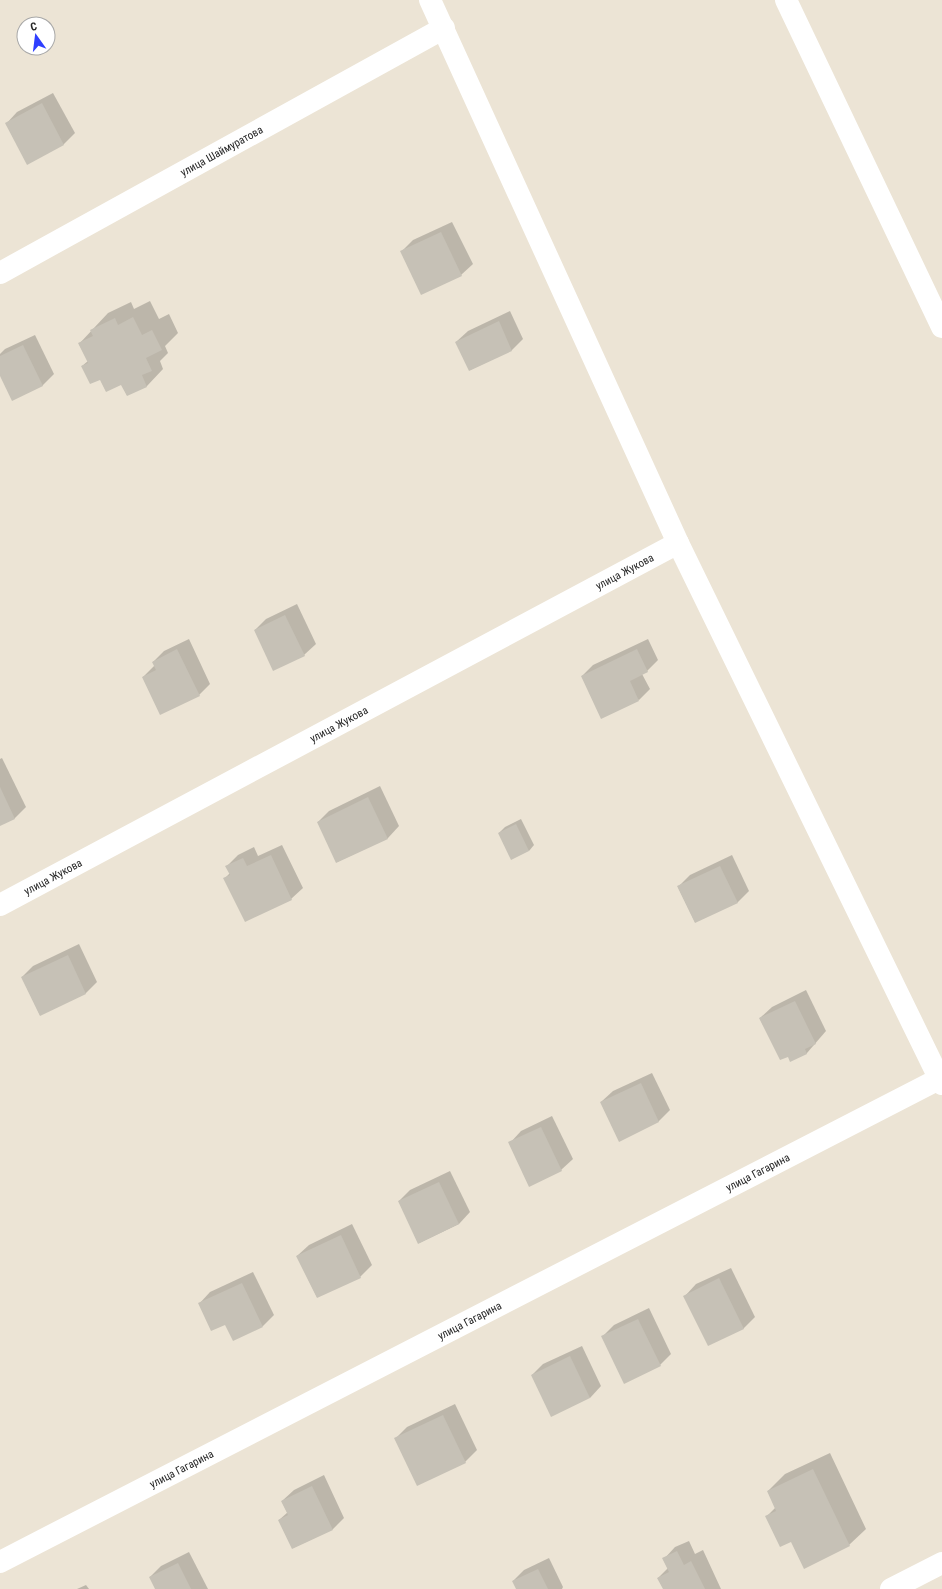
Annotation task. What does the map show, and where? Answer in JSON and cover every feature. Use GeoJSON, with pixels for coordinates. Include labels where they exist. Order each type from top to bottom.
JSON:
{"type":"FeatureCollection","features":[{"type":"Feature","properties":{"kind":"street"},"geometry":{"type":"LineString","coordinates":[[430,0],[678,542],[941,1081]]}},
{"type":"Feature","properties":{"kind":"street"},"geometry":{"type":"LineString","coordinates":[[786,0],[942,327]]}},
{"type":"Feature","properties":{"kind":"street","name":"улица Шаймуратова"},"geometry":{"type":"LineString","coordinates":[[0,273],[444,28]]}},
{"type":"Feature","properties":{"kind":"street","name":"улица Жукова"},"geometry":{"type":"LineString","coordinates":[[0,905],[678,542]]}},
{"type":"Feature","properties":{"kind":"street","name":"улица Гагарина"},"geometry":{"type":"LineString","coordinates":[[0,1562],[941,1081]]}},
{"type":"Feature","properties":{"kind":"street"},"geometry":{"type":"LineString","coordinates":[[891,1589],[942,1563]]}},
{"type":"Feature","properties":{"kind":"building"},"geometry":{"type":"Polygon","coordinates":[[[42,103],[64,145],[27,165],[5,123],[42,103]]]}},
{"type":"Feature","properties":{"kind":"building"},"geometry":{"type":"Polygon","coordinates":[[[441,232],[462,276],[421,295],[400,251],[441,232]]]}},
{"type":"Feature","properties":{"kind":"building"},"geometry":{"type":"Polygon","coordinates":[[[133,317],[142,335],[152,330],[162,350],[146,358],[152,371],[142,375],[147,387],[127,396],[121,385],[106,392],[100,380],[90,384],[81,366],[88,363],[78,343],[93,336],[90,330],[115,318],[118,325],[133,317]]]}},
{"type":"Feature","properties":{"kind":"building"},"geometry":{"type":"Polygon","coordinates":[[[499,321],[512,351],[469,371],[455,342],[499,321]]]}},
{"type":"Feature","properties":{"kind":"building"},"geometry":{"type":"Polygon","coordinates":[[[23,345],[43,386],[12,401],[0,376],[0,356],[23,345]]]}},
{"type":"Feature","properties":{"kind":"building"},"geometry":{"type":"Polygon","coordinates":[[[285,615],[305,656],[273,671],[254,630],[285,615]]]}},
{"type":"Feature","properties":{"kind":"building"},"geometry":{"type":"Polygon","coordinates":[[[177,649],[200,696],[160,715],[142,677],[156,670],[152,662],[177,649]]]}},
{"type":"Feature","properties":{"kind":"building"},"geometry":{"type":"Polygon","coordinates":[[[637,649],[648,672],[630,681],[639,701],[601,719],[581,676],[637,649]]]}},
{"type":"Feature","properties":{"kind":"building"},"geometry":{"type":"Polygon","coordinates":[[[0,787],[15,819],[0,826],[0,787]]]}},
{"type":"Feature","properties":{"kind":"building"},"geometry":{"type":"Polygon","coordinates":[[[368,797],[388,839],[336,863],[317,822],[368,797]]]}},
{"type":"Feature","properties":{"kind":"building"},"geometry":{"type":"Polygon","coordinates":[[[516,824],[529,851],[511,860],[498,833],[516,824]]]}},
{"type":"Feature","properties":{"kind":"building"},"geometry":{"type":"Polygon","coordinates":[[[271,855],[292,900],[245,922],[223,878],[230,875],[225,866],[243,858],[247,866],[271,855]]]}},
{"type":"Feature","properties":{"kind":"building"},"geometry":{"type":"Polygon","coordinates":[[[720,866],[738,903],[695,923],[677,886],[720,866]]]}},
{"type":"Feature","properties":{"kind":"building"},"geometry":{"type":"Polygon","coordinates":[[[68,955],[86,994],[40,1016],[21,977],[68,955]]]}},
{"type":"Feature","properties":{"kind":"building"},"geometry":{"type":"Polygon","coordinates":[[[795,1001],[816,1044],[805,1049],[807,1054],[790,1062],[788,1057],[780,1060],[759,1018],[795,1001]]]}},
{"type":"Feature","properties":{"kind":"building"},"geometry":{"type":"Polygon","coordinates":[[[641,1083],[659,1122],[619,1142],[600,1102],[641,1083]]]}},
{"type":"Feature","properties":{"kind":"building"},"geometry":{"type":"Polygon","coordinates":[[[541,1127],[562,1171],[529,1187],[508,1142],[541,1127]]]}},
{"type":"Feature","properties":{"kind":"building"},"geometry":{"type":"Polygon","coordinates":[[[439,1182],[459,1224],[418,1244],[398,1201],[439,1182]]]}},
{"type":"Feature","properties":{"kind":"building"},"geometry":{"type":"Polygon","coordinates":[[[341,1235],[361,1278],[317,1298],[296,1256],[341,1235]]]}},
{"type":"Feature","properties":{"kind":"building"},"geometry":{"type":"Polygon","coordinates":[[[719,1278],[744,1329],[708,1346],[683,1296],[719,1278]]]}},
{"type":"Feature","properties":{"kind":"building"},"geometry":{"type":"Polygon","coordinates":[[[242,1283],[263,1327],[233,1341],[225,1325],[211,1331],[198,1303],[242,1283]]]}},
{"type":"Feature","properties":{"kind":"building"},"geometry":{"type":"Polygon","coordinates":[[[638,1319],[661,1366],[624,1384],[601,1336],[638,1319]]]}},
{"type":"Feature","properties":{"kind":"building"},"geometry":{"type":"Polygon","coordinates":[[[570,1356],[590,1398],[551,1417],[531,1375],[570,1356]]]}},
{"type":"Feature","properties":{"kind":"building"},"geometry":{"type":"Polygon","coordinates":[[[443,1415],[466,1463],[417,1486],[394,1438],[443,1415]]]}},
{"type":"Feature","properties":{"kind":"building"},"geometry":{"type":"Polygon","coordinates":[[[813,1469],[850,1546],[804,1569],[791,1542],[780,1547],[765,1516],[776,1511],[767,1491],[813,1469]]]}},
{"type":"Feature","properties":{"kind":"building"},"geometry":{"type":"Polygon","coordinates":[[[312,1486],[333,1530],[292,1549],[278,1520],[288,1515],[281,1501],[312,1486]]]}},
{"type":"Feature","properties":{"kind":"building"},"geometry":{"type":"Polygon","coordinates":[[[677,1551],[684,1565],[691,1561],[705,1589],[663,1589],[657,1578],[669,1572],[662,1558],[677,1551]]]}},
{"type":"Feature","properties":{"kind":"building"},"geometry":{"type":"Polygon","coordinates":[[[178,1563],[191,1589],[155,1589],[149,1577],[178,1563]]]}},
{"type":"Feature","properties":{"kind":"building"},"geometry":{"type":"Polygon","coordinates":[[[538,1569],[548,1589],[516,1589],[512,1581],[538,1569]]]}}]}
